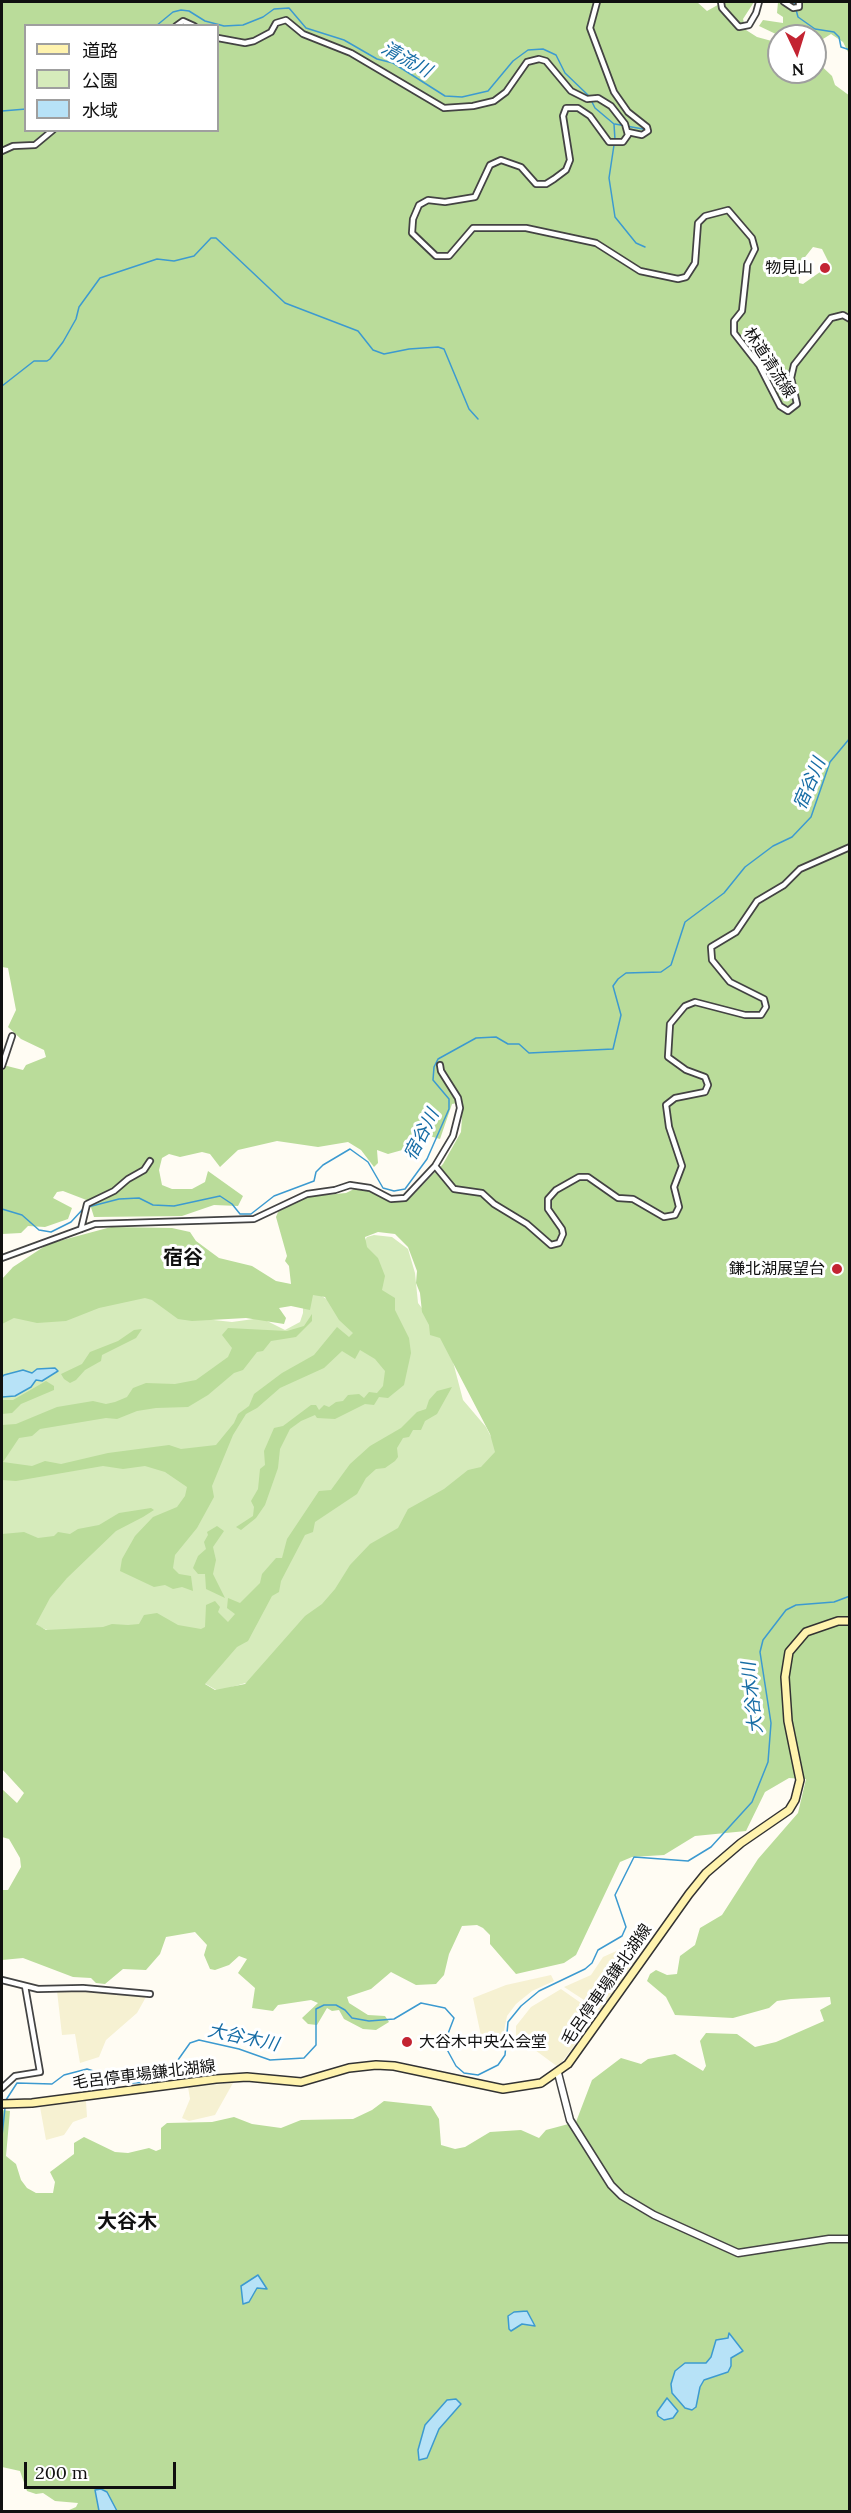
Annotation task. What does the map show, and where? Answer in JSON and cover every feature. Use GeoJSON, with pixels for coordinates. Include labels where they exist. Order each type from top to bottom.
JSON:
{"type":"FeatureCollection","features":[{"type":"Feature","properties":{"kind":"main road","name":"毛呂停車場鎌北湖線"},"geometry":{"type":"LineString","coordinates":[[4,2104],[216,2079],[247,2077],[300,2082],[349,2068],[376,2065],[394,2066],[503,2089],[530,2086],[558,2073],[568,2064],[689,1893],[706,1873],[741,1843],[776,1821],[795,1800],[800,1780],[788,1721],[785,1677],[789,1652],[806,1632],[838,1621],[849,1621]]}},
{"type":"Feature","properties":{"kind":"street","name":"林道清流線"},"geometry":{"type":"LineString","coordinates":[[597,2],[590,28],[614,92],[628,112],[647,127],[648,131],[642,135],[628,132],[623,142],[614,143],[605,139],[590,116],[578,108],[566,108],[563,116],[570,160],[566,170],[554,180],[536,184],[521,166],[507,160],[495,162],[490,165],[475,197],[445,202],[428,200],[419,205],[413,219],[412,233],[436,256],[441,257],[449,256],[473,228],[526,228],[596,243],[640,271],[678,279],[686,277],[695,263],[698,223],[712,213],[728,210],[752,238],[755,249],[747,265],[742,310],[734,321],[733,328],[737,338],[759,364],[780,406],[788,411],[797,404],[791,378],[794,365],[831,318],[843,315],[849,319]]}},
{"type":"Feature","properties":{"kind":"street"},"geometry":{"type":"LineString","coordinates":[[721,2],[722,8],[735,25],[744,27],[756,13],[759,2]]}},
{"type":"Feature","properties":{"kind":"street"},"geometry":{"type":"LineString","coordinates":[[784,2],[793,8],[799,7],[799,2]]}},
{"type":"Feature","properties":{"kind":"street"},"geometry":{"type":"LineString","coordinates":[[219,38],[245,43],[254,41],[271,32],[276,23],[286,20],[303,34],[351,52],[444,108],[473,106],[494,101],[506,92],[527,62],[539,59],[546,61],[571,91],[587,99],[598,98],[611,106],[625,124],[628,132]]}},
{"type":"Feature","properties":{"kind":"street"},"geometry":{"type":"LineString","coordinates":[[2,151],[13,146],[35,145],[51,132]]}},
{"type":"Feature","properties":{"kind":"street"},"geometry":{"type":"LineString","coordinates":[[435,1166],[454,1189],[482,1193],[494,1204],[528,1224],[551,1245],[559,1243],[563,1234],[548,1209],[548,1199],[556,1190],[579,1177],[588,1177],[618,1198],[633,1199],[664,1216],[675,1215],[679,1207],[674,1187],[682,1166],[669,1127],[666,1105],[675,1098],[705,1092],[708,1085],[705,1077],[686,1070],[668,1057],[670,1024],[686,1006],[695,1002],[745,1015],[761,1015],[766,1006],[764,999],[730,982],[712,960],[711,947],[744,925],[758,901],[784,885],[797,871],[849,847]]}},
{"type":"Feature","properties":{"kind":"street"},"geometry":{"type":"LineString","coordinates":[[2,1066],[12,1036]]}},
{"type":"Feature","properties":{"kind":"street"},"geometry":{"type":"LineString","coordinates":[[2,1258],[7,1254],[81,1229],[111,1222],[254,1219],[307,1194],[335,1190],[350,1185],[370,1188],[391,1199],[405,1198],[435,1166],[453,1136],[460,1108],[458,1098],[441,1071],[440,1065]]}},
{"type":"Feature","properties":{"kind":"street"},"geometry":{"type":"LineString","coordinates":[[81,1229],[87,1204],[114,1191],[128,1179],[144,1170],[150,1161]]}},
{"type":"Feature","properties":{"kind":"street"},"geometry":{"type":"LineString","coordinates":[[2,1249],[7,1254]]}},
{"type":"Feature","properties":{"kind":"street"},"geometry":{"type":"LineString","coordinates":[[2,1980],[38,1989],[83,1988],[150,1994]]}},
{"type":"Feature","properties":{"kind":"street"},"geometry":{"type":"LineString","coordinates":[[2,2088],[15,2076],[40,2072],[25,1986]]}},
{"type":"Feature","properties":{"kind":"street"},"geometry":{"type":"LineString","coordinates":[[558,2073],[570,2120],[582,2141],[616,2191],[646,2210],[738,2253],[829,2239],[849,2239]]}},
{"type":"Feature","properties":{"kind":"shaded area"},"geometry":{"type":"Polygon","coordinates":[[[623,1948],[637,1959],[601,2011],[564,1987],[591,1975],[603,1957],[623,1948]]]}},
{"type":"Feature","properties":{"kind":"shaded area"},"geometry":{"type":"Polygon","coordinates":[[[551,1975],[554,1981],[532,1991],[516,2004],[507,2016],[501,2046],[484,2050],[473,1998],[506,1985],[551,1975]]]}},
{"type":"Feature","properties":{"kind":"shaded area"},"geometry":{"type":"Polygon","coordinates":[[[561,1989],[598,2015],[558,2067],[516,2036],[516,2026],[531,2007],[561,1989]]]}},
{"type":"Feature","properties":{"kind":"shaded area"},"geometry":{"type":"Polygon","coordinates":[[[85,1990],[146,1997],[137,2013],[106,2040],[99,2057],[80,2063],[75,2034],[62,2035],[57,1991],[85,1990]]]}},
{"type":"Feature","properties":{"kind":"shaded area"},"geometry":{"type":"Polygon","coordinates":[[[233,2083],[215,2115],[189,2121],[182,2118],[190,2099],[188,2087],[233,2083]]]}},
{"type":"Feature","properties":{"kind":"shaded area"},"geometry":{"type":"Polygon","coordinates":[[[86,2101],[87,2117],[73,2122],[64,2135],[46,2140],[40,2107],[86,2101]]]}},
{"type":"Feature","properties":{"kind":"green space"},"geometry":{"type":"Polygon","coordinates":[[[2,2],[697,2],[707,11],[723,2],[754,2],[743,19],[746,30],[767,40],[767,84],[827,84],[827,71],[832,76],[835,85],[850,96],[849,2511],[67,2511],[76,2507],[78,2503],[55,2501],[43,2493],[36,2494],[27,2491],[20,2471],[2,2467],[2,2110],[10,2111],[6,2156],[16,2164],[21,2180],[27,2188],[36,2193],[53,2193],[55,2182],[50,2172],[74,2154],[74,2143],[84,2137],[115,2152],[128,2153],[149,2148],[156,2151],[161,2149],[161,2128],[167,2123],[212,2122],[234,2117],[252,2124],[281,2128],[301,2120],[353,2119],[384,2101],[431,2106],[439,2119],[441,2145],[455,2149],[465,2147],[490,2132],[521,2130],[539,2138],[546,2130],[576,2122],[592,2080],[621,2058],[641,2064],[648,2059],[675,2054],[703,2071],[706,2066],[700,2041],[706,2033],[737,2034],[755,2047],[776,2042],[824,2021],[820,2010],[831,2004],[830,1997],[791,1999],[777,2001],[769,2008],[733,2018],[675,2015],[666,1997],[647,1981],[650,1974],[656,1970],[667,1975],[677,1974],[680,1956],[695,1945],[700,1928],[722,1915],[758,1859],[798,1813],[806,1779],[789,1778],[765,1792],[746,1831],[695,1836],[664,1855],[632,1857],[620,1862],[576,1955],[564,1963],[516,1974],[490,1944],[490,1935],[483,1928],[477,1925],[462,1926],[449,1954],[444,1975],[436,1984],[416,1985],[391,1972],[371,1989],[347,1997],[349,2003],[368,2015],[385,2016],[389,2022],[376,2030],[363,2029],[344,2019],[339,2010],[332,2011],[327,2008],[317,2025],[308,2024],[302,2018],[318,2003],[311,2000],[278,2005],[273,2011],[252,2008],[255,1988],[238,1973],[247,1959],[239,1956],[229,1965],[215,1970],[210,1969],[204,1955],[207,1945],[195,1932],[166,1937],[160,1954],[146,1970],[123,1969],[105,1984],[96,1983],[91,1978],[73,1977],[23,1958],[2,1960],[2,1890],[8,1890],[21,1867],[20,1858],[9,1839],[2,1837],[2,1789],[17,1803],[24,1793],[2,1769],[2,1534],[24,1532],[38,1538],[54,1536],[58,1532],[70,1534],[78,1529],[99,1525],[119,1513],[151,1508],[154,1510],[116,1531],[67,1578],[50,1598],[36,1624],[46,1630],[139,1624],[144,1615],[157,1613],[178,1625],[201,1629],[205,1627],[206,1605],[215,1601],[220,1607],[218,1612],[228,1622],[235,1614],[227,1608],[228,1598],[240,1603],[260,1583],[262,1574],[276,1558],[282,1558],[287,1539],[319,1491],[331,1490],[350,1464],[370,1446],[401,1428],[417,1412],[426,1409],[429,1400],[437,1391],[452,1387],[437,1414],[425,1421],[421,1430],[413,1430],[409,1437],[403,1438],[397,1448],[398,1457],[395,1461],[385,1468],[376,1469],[366,1478],[357,1494],[315,1522],[313,1532],[305,1535],[281,1581],[279,1592],[272,1596],[248,1641],[237,1647],[205,1684],[215,1690],[245,1684],[305,1616],[322,1604],[335,1589],[350,1565],[370,1544],[398,1528],[408,1509],[444,1489],[468,1470],[481,1467],[495,1452],[490,1434],[440,1338],[430,1335],[416,1283],[417,1271],[408,1247],[395,1234],[378,1232],[365,1237],[367,1247],[378,1258],[385,1276],[382,1290],[395,1298],[395,1310],[409,1338],[411,1353],[404,1385],[388,1398],[379,1397],[374,1405],[365,1404],[335,1419],[317,1418],[315,1415],[290,1429],[280,1449],[278,1468],[265,1505],[256,1518],[241,1530],[236,1527],[253,1516],[254,1507],[251,1501],[258,1489],[260,1469],[265,1465],[264,1451],[274,1428],[283,1426],[311,1405],[316,1405],[319,1410],[324,1405],[329,1407],[336,1402],[343,1401],[348,1395],[359,1394],[364,1398],[369,1392],[377,1393],[383,1386],[385,1371],[375,1359],[360,1350],[355,1359],[342,1351],[324,1368],[280,1388],[257,1408],[246,1414],[233,1435],[212,1486],[214,1497],[197,1528],[175,1555],[173,1568],[179,1574],[191,1576],[193,1591],[182,1587],[173,1589],[165,1585],[154,1587],[120,1571],[122,1559],[135,1536],[153,1517],[177,1507],[185,1496],[187,1487],[165,1472],[145,1466],[123,1469],[103,1466],[16,1481],[2,1480],[2,1425],[16,1424],[57,1407],[93,1401],[106,1404],[115,1402],[127,1397],[133,1388],[146,1383],[175,1384],[196,1380],[228,1357],[232,1348],[222,1335],[228,1328],[287,1331],[304,1326],[312,1314],[312,1321],[296,1337],[271,1341],[263,1351],[257,1352],[243,1370],[234,1373],[208,1395],[188,1407],[156,1408],[137,1411],[117,1419],[106,1418],[40,1429],[32,1436],[19,1438],[3,1462],[32,1466],[45,1461],[61,1464],[108,1453],[169,1445],[181,1449],[216,1445],[234,1423],[238,1414],[249,1406],[254,1394],[282,1373],[314,1355],[337,1327],[349,1337],[353,1333],[339,1320],[325,1297],[313,1295],[310,1310],[291,1306],[279,1308],[286,1318],[284,1324],[246,1318],[192,1321],[178,1319],[152,1300],[145,1298],[99,1308],[66,1321],[37,1323],[14,1318],[2,1324],[2,1279],[13,1267],[48,1244],[111,1227],[172,1228],[190,1232],[196,1241],[219,1258],[252,1266],[276,1281],[291,1284],[289,1266],[285,1261],[287,1256],[276,1217],[278,1212],[305,1197],[346,1193],[356,1188],[367,1190],[392,1202],[409,1199],[443,1164],[461,1132],[463,1102],[452,1104],[440,1139],[426,1135],[420,1137],[413,1147],[388,1154],[377,1150],[378,1163],[374,1167],[361,1150],[348,1142],[318,1147],[277,1141],[238,1150],[220,1167],[210,1154],[202,1152],[180,1157],[169,1154],[162,1158],[159,1170],[162,1185],[172,1189],[192,1189],[205,1182],[208,1171],[243,1196],[238,1206],[214,1205],[182,1216],[94,1217],[89,1201],[63,1191],[57,1192],[53,1198],[72,1208],[68,1219],[45,1227],[28,1226],[21,1233],[2,1234],[2,1067],[23,1070],[26,1065],[46,1057],[44,1050],[21,1039],[8,1027],[16,1010],[8,968],[2,967],[2,2]],[[813,247],[798,266],[799,283],[803,284],[830,265],[822,249],[813,247]]]}},
{"type":"Feature","properties":{"kind":"green space"},"geometry":{"type":"Polygon","coordinates":[[[778,2],[849,2],[849,54],[843,42],[831,34],[827,36],[827,24],[767,24],[767,30],[759,26],[763,20],[783,23],[783,17],[777,13],[778,2]]]}},
{"type":"Feature","properties":{"kind":"green space"},"geometry":{"type":"Polygon","coordinates":[[[374,1235],[392,1237],[408,1249],[415,1273],[418,1303],[443,1336],[452,1358],[463,1400],[486,1427],[511,1476],[280,1649],[249,1682],[218,1691],[197,1679],[143,1670],[40,1627],[5,1599],[2,1600],[2,1320],[140,1296],[149,1297],[177,1316],[232,1322],[261,1318],[285,1330],[300,1322],[303,1313],[303,1297],[312,1290],[333,1303],[362,1245],[367,1237],[374,1235]]]}},
{"type":"Feature","properties":{"kind":"green space"},"geometry":{"type":"Polygon","coordinates":[[[142,1329],[136,1338],[102,1355],[101,1361],[85,1370],[76,1380],[70,1383],[61,1374],[82,1364],[90,1352],[118,1341],[134,1330],[142,1329]]]}},
{"type":"Feature","properties":{"kind":"green space"},"geometry":{"type":"Polygon","coordinates":[[[46,1381],[54,1386],[54,1390],[21,1404],[12,1413],[2,1414],[2,1400],[13,1400],[46,1381]]]}},
{"type":"Feature","properties":{"kind":"green space"},"geometry":{"type":"Polygon","coordinates":[[[217,1526],[224,1531],[213,1547],[216,1560],[213,1574],[225,1598],[206,1589],[205,1574],[198,1574],[193,1568],[198,1556],[206,1549],[204,1542],[208,1535],[207,1532],[217,1526]]]}},
{"type":"Feature","properties":{"kind":"water"},"geometry":{"type":"Polygon","coordinates":[[[55,1368],[58,1371],[42,1381],[36,1380],[31,1387],[15,1396],[2,1397],[2,1377],[4,1375],[23,1370],[32,1373],[37,1369],[55,1368]]]}},
{"type":"Feature","properties":{"kind":"water"},"geometry":{"type":"Polygon","coordinates":[[[258,2275],[267,2289],[257,2288],[249,2302],[243,2304],[241,2286],[258,2275]]]}},
{"type":"Feature","properties":{"kind":"water"},"geometry":{"type":"Polygon","coordinates":[[[527,2311],[535,2326],[522,2324],[511,2331],[508,2316],[514,2312],[527,2311]]]}},
{"type":"Feature","properties":{"kind":"water"},"geometry":{"type":"Polygon","coordinates":[[[729,2333],[743,2351],[731,2358],[728,2372],[704,2380],[700,2387],[696,2407],[692,2410],[685,2408],[672,2393],[671,2384],[675,2371],[685,2363],[706,2363],[711,2357],[716,2340],[728,2338],[729,2333]]]}},
{"type":"Feature","properties":{"kind":"water"},"geometry":{"type":"Polygon","coordinates":[[[667,2398],[678,2411],[673,2418],[664,2420],[658,2416],[657,2412],[667,2398]]]}},
{"type":"Feature","properties":{"kind":"water"},"geometry":{"type":"Polygon","coordinates":[[[456,2399],[461,2404],[439,2429],[427,2458],[419,2460],[418,2450],[425,2425],[447,2400],[456,2399]]]}},
{"type":"Feature","properties":{"kind":"water"},"geometry":{"type":"Polygon","coordinates":[[[101,2489],[107,2492],[117,2511],[99,2511],[95,2490],[101,2489]]]}},
{"type":"Feature","properties":{"kind":"waterway"},"geometry":{"type":"LineString","coordinates":[[794,2],[798,17],[815,29],[834,32],[839,37],[841,47],[850,50]]}},
{"type":"Feature","properties":{"kind":"waterway","name":"清流川"},"geometry":{"type":"LineString","coordinates":[[219,25],[243,25],[263,17],[274,9],[289,8],[306,28],[344,40],[377,59],[393,63],[445,96],[462,97],[488,91],[513,61],[528,50],[543,49],[556,55],[565,73],[590,97]]}},
{"type":"Feature","properties":{"kind":"waterway","name":"清流川"},"geometry":{"type":"LineString","coordinates":[[158,24],[173,12],[181,10],[189,11],[205,21],[216,24]]}},
{"type":"Feature","properties":{"kind":"waterway","name":"清流川"},"geometry":{"type":"LineString","coordinates":[[592,102],[595,108],[614,124]]}},
{"type":"Feature","properties":{"kind":"waterway","name":"清流川"},"geometry":{"type":"LineString","coordinates":[[2,111],[24,109]]}},
{"type":"Feature","properties":{"kind":"waterway"},"geometry":{"type":"LineString","coordinates":[[614,124],[615,140]]}},
{"type":"Feature","properties":{"kind":"waterway"},"geometry":{"type":"LineString","coordinates":[[615,124],[643,129]]}},
{"type":"Feature","properties":{"kind":"waterway"},"geometry":{"type":"LineString","coordinates":[[614,145],[609,178],[615,217],[636,243],[645,247]]}},
{"type":"Feature","properties":{"kind":"waterway"},"geometry":{"type":"LineString","coordinates":[[2,386],[34,361],[50,359],[76,319],[79,307],[100,278],[157,259],[174,261],[194,256],[211,238],[216,238],[285,303],[358,331],[373,350],[384,354],[409,349],[438,347],[444,349],[469,409],[478,419]]}},
{"type":"Feature","properties":{"kind":"waterway","name":"宿谷川"},"geometry":{"type":"LineString","coordinates":[[88,1207],[119,1199],[139,1198],[153,1205],[174,1206],[220,1196],[232,1204],[240,1214],[251,1214],[274,1196],[314,1181],[316,1172],[323,1165],[350,1149],[368,1162],[383,1188],[394,1191],[405,1189],[427,1159],[449,1109],[449,1099],[433,1080],[434,1067],[438,1059],[476,1038],[496,1037],[508,1044],[519,1044],[529,1053],[613,1049],[621,1015],[613,986],[618,979],[626,973],[661,972],[671,965],[685,922],[724,893],[745,867],[773,846],[792,837],[811,817],[830,762],[850,738]]}},
{"type":"Feature","properties":{"kind":"waterway","name":"宿谷川"},"geometry":{"type":"LineString","coordinates":[[2,1209],[22,1215],[39,1230],[51,1232],[71,1222],[83,1209]]}},
{"type":"Feature","properties":{"kind":"waterway","name":"大谷木川"},"geometry":{"type":"LineString","coordinates":[[6,2100],[17,2083],[52,2084],[64,2075],[87,2069],[132,2083],[153,2082],[173,2067],[190,2043],[199,2040],[239,2049],[270,2060],[304,2058],[316,2045],[316,2009],[324,2005],[336,2005],[352,2018],[369,2021],[394,2019],[421,2003],[445,2008],[454,2018],[444,2044],[456,2066],[464,2073],[478,2075],[498,2065],[505,2055],[508,2022],[521,2006],[539,1991],[585,1969],[592,1963],[598,1950],[622,1936],[626,1927],[615,1895],[634,1857],[688,1861],[711,1847],[752,1802],[768,1762],[771,1723],[760,1652],[763,1640],[786,1610],[796,1605],[834,1602],[850,1596]]}},
{"type":"Feature","properties":{"kind":"waterway","name":"大谷木川"},"geometry":{"type":"LineString","coordinates":[[2,2136],[5,2108]]}},
{"type":"Feature","properties":{"kind":"place","name":"物見山"},"geometry":{"type":"Point","coordinates":[825,268]}},
{"type":"Feature","properties":{"kind":"place","name":"鎌北湖展望台"},"geometry":{"type":"Point","coordinates":[837,1269]}},
{"type":"Feature","properties":{"kind":"place","name":"大谷木中央公会堂"},"geometry":{"type":"Point","coordinates":[407,2042]}},
{"type":"Feature","properties":{"kind":"district","name":"宿谷"},"geometry":{"type":"Point","coordinates":[183,1258]}},
{"type":"Feature","properties":{"kind":"district","name":"大谷木"},"geometry":{"type":"Point","coordinates":[127,2222]}}]}
